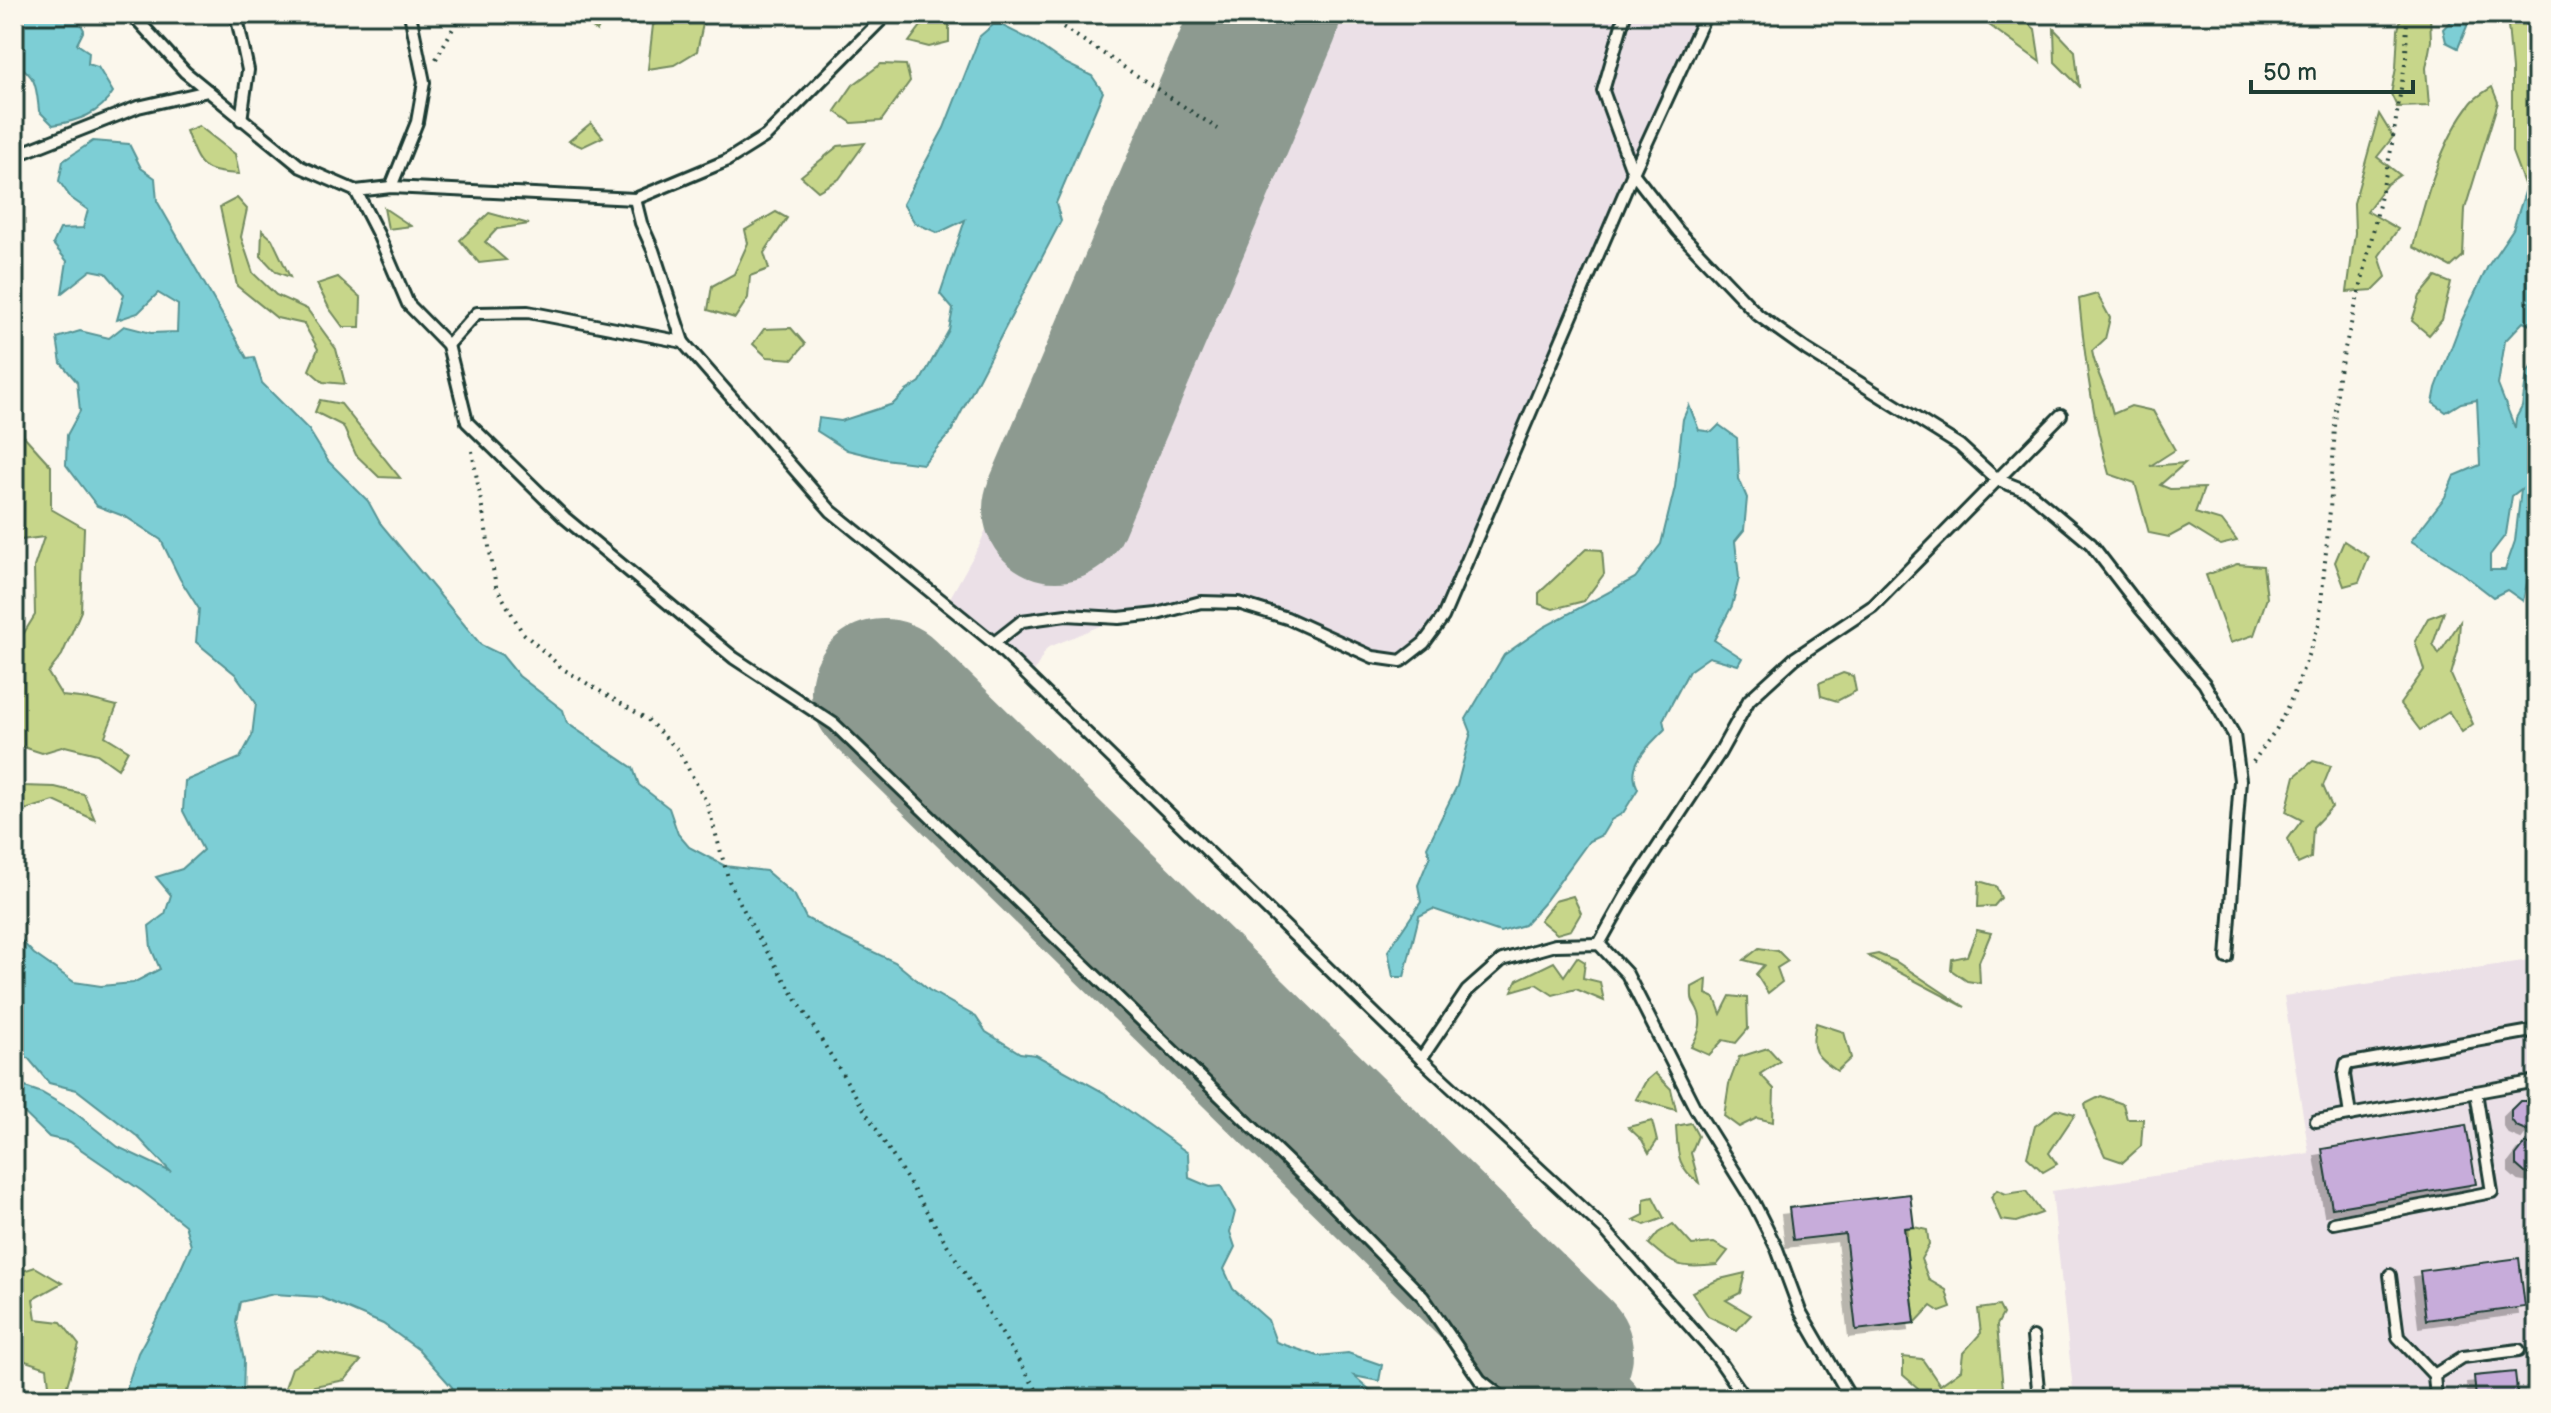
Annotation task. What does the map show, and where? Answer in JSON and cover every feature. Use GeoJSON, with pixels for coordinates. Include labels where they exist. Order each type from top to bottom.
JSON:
{"type":"FeatureCollection","features":[{"type":"Feature","properties":{"kind":"lane"},"geometry":{"type":"LineString","coordinates":[[132,14],[185,72],[241,120],[301,167],[356,191],[391,187],[635,199],[726,161],[766,136],[887,14]]}},
{"type":"Feature","properties":{"kind":"lane"},"geometry":{"type":"LineString","coordinates":[[236,14],[248,70],[241,120]]}},
{"type":"Feature","properties":{"kind":"lane"},"geometry":{"type":"LineString","coordinates":[[391,187],[417,122],[424,82],[410,14]]}},
{"type":"Feature","properties":{"kind":"lane"},"geometry":{"type":"LineString","coordinates":[[1625,14],[1603,91],[1633,173],[1678,231],[1758,315],[1807,350],[1959,445],[1996,479],[2029,492],[2091,544],[2204,683],[2234,735],[2240,780],[2227,958]]}},
{"type":"Feature","properties":{"kind":"lane"},"geometry":{"type":"LineString","coordinates":[[994,643],[1022,621],[1066,615],[1119,618],[1157,614],[1201,602],[1238,603],[1287,618],[1373,657],[1401,661],[1424,643],[1443,617],[1633,173],[1706,14]]}},
{"type":"Feature","properties":{"kind":"lane"},"geometry":{"type":"LineString","coordinates":[[14,156],[138,107],[208,91]]}},
{"type":"Feature","properties":{"kind":"lane"},"geometry":{"type":"LineString","coordinates":[[356,191],[408,304],[448,345],[467,422],[565,518],[734,658],[834,724],[1327,1199],[1423,1297],[1480,1380],[1504,1399]]}},
{"type":"Feature","properties":{"kind":"lane"},"geometry":{"type":"LineString","coordinates":[[635,199],[683,342],[831,511],[994,643],[1421,1059],[1604,1229],[1717,1357],[1746,1399]]}},
{"type":"Feature","properties":{"kind":"lane"},"geometry":{"type":"LineString","coordinates":[[448,345],[477,313],[528,312],[683,342]]}},
{"type":"Feature","properties":{"kind":"lane"},"geometry":{"type":"LineString","coordinates":[[1599,944],[1627,894],[1719,754],[1749,700],[1795,658],[1873,606],[2061,415]]}},
{"type":"Feature","properties":{"kind":"lane"},"geometry":{"type":"LineString","coordinates":[[1421,1059],[1467,991],[1502,960],[1555,945],[1599,944],[1627,974],[1695,1108],[1754,1203],[1777,1249],[1800,1311],[1851,1399]]}},
{"type":"Feature","properties":{"kind":"lane"},"geometry":{"type":"LineString","coordinates":[[2350,1115],[2344,1075],[2346,1064],[2537,1030]]}},
{"type":"Feature","properties":{"kind":"lane"},"geometry":{"type":"LineString","coordinates":[[2316,1121],[2537,1081]]}},
{"type":"Feature","properties":{"kind":"lane"},"geometry":{"type":"LineString","coordinates":[[2334,1223],[2492,1192],[2476,1092]]}},
{"type":"Feature","properties":{"kind":"lane"},"geometry":{"type":"LineString","coordinates":[[2390,1275],[2398,1337],[2434,1375],[2435,1399]]}},
{"type":"Feature","properties":{"kind":"lane"},"geometry":{"type":"LineString","coordinates":[[2033,1337],[2039,1399]]}},
{"type":"Feature","properties":{"kind":"lane"},"geometry":{"type":"LineString","coordinates":[[2434,1375],[2463,1357],[2519,1350]]}},
{"type":"Feature","properties":{"kind":"path"},"geometry":{"type":"LineString","coordinates":[[424,82],[461,14]]}},
{"type":"Feature","properties":{"kind":"path"},"geometry":{"type":"LineString","coordinates":[[1043,14],[1218,129]]}},
{"type":"Feature","properties":{"kind":"path"},"geometry":{"type":"LineString","coordinates":[[2240,780],[2277,728],[2296,689],[2319,624],[2338,376],[2391,150],[2406,58],[2407,14]]}},
{"type":"Feature","properties":{"kind":"path"},"geometry":{"type":"LineString","coordinates":[[467,422],[496,586],[522,632],[563,669],[647,719],[678,750],[707,803],[729,881],[755,932],[1042,1399]]}},
{"type":"Feature","properties":{"kind":"shaded area"},"geometry":{"type":"Polygon","coordinates":[[[1201,14],[1704,14],[1438,623],[1401,661],[1347,646],[1238,603],[1181,607],[1119,618],[1047,648],[1030,679],[946,605],[979,546],[1201,14]]]}},
{"type":"Feature","properties":{"kind":"shaded area"},"geometry":{"type":"Polygon","coordinates":[[[2537,959],[2537,1399],[2074,1399],[2052,1191],[2309,1153],[2284,996],[2537,959]]]}},
{"type":"Feature","properties":{"kind":"green space"},"geometry":{"type":"Polygon","coordinates":[[[583,14],[606,14],[597,31],[582,21],[583,14]]]}},
{"type":"Feature","properties":{"kind":"green space"},"geometry":{"type":"Polygon","coordinates":[[[674,14],[682,14],[703,24],[697,51],[674,65],[648,69],[653,25],[674,14]]]}},
{"type":"Feature","properties":{"kind":"green space"},"geometry":{"type":"Polygon","coordinates":[[[1974,14],[2016,14],[2035,29],[2040,62],[1974,14]]]}},
{"type":"Feature","properties":{"kind":"green space"},"geometry":{"type":"Polygon","coordinates":[[[2402,14],[2430,14],[2431,41],[2426,68],[2429,106],[2397,107],[2391,94],[2402,14]]]}},
{"type":"Feature","properties":{"kind":"green space"},"geometry":{"type":"Polygon","coordinates":[[[2512,14],[2537,14],[2537,189],[2526,189],[2512,152],[2512,69],[2508,25],[2512,14]]]}},
{"type":"Feature","properties":{"kind":"green space"},"geometry":{"type":"Polygon","coordinates":[[[924,22],[949,22],[949,42],[929,47],[909,42],[924,22]]]}},
{"type":"Feature","properties":{"kind":"green space"},"geometry":{"type":"Polygon","coordinates":[[[2054,29],[2075,51],[2079,86],[2055,62],[2054,29]]]}},
{"type":"Feature","properties":{"kind":"green space"},"geometry":{"type":"Polygon","coordinates":[[[881,64],[906,65],[910,81],[881,121],[852,123],[835,111],[853,85],[881,64]]]}},
{"type":"Feature","properties":{"kind":"green space"},"geometry":{"type":"Polygon","coordinates":[[[2492,87],[2498,102],[2465,209],[2463,256],[2451,267],[2413,247],[2429,190],[2451,134],[2472,102],[2492,87]]]}},
{"type":"Feature","properties":{"kind":"green space"},"geometry":{"type":"Polygon","coordinates":[[[2379,114],[2393,137],[2377,157],[2400,175],[2387,184],[2367,211],[2398,229],[2379,256],[2386,277],[2373,290],[2347,292],[2355,233],[2354,203],[2379,114]]]}},
{"type":"Feature","properties":{"kind":"green space"},"geometry":{"type":"Polygon","coordinates":[[[591,123],[603,137],[582,147],[569,141],[591,123]]]}},
{"type":"Feature","properties":{"kind":"green space"},"geometry":{"type":"Polygon","coordinates":[[[199,126],[235,154],[239,174],[209,169],[198,159],[186,131],[199,126]]]}},
{"type":"Feature","properties":{"kind":"green space"},"geometry":{"type":"Polygon","coordinates":[[[865,143],[839,179],[818,191],[801,176],[838,146],[865,143]]]}},
{"type":"Feature","properties":{"kind":"green space"},"geometry":{"type":"Polygon","coordinates":[[[237,198],[247,209],[241,237],[253,273],[276,295],[307,309],[336,349],[345,384],[323,382],[309,370],[318,349],[304,324],[277,318],[237,286],[220,207],[237,198]]]}},
{"type":"Feature","properties":{"kind":"green space"},"geometry":{"type":"Polygon","coordinates":[[[384,208],[411,226],[388,229],[384,208]]]}},
{"type":"Feature","properties":{"kind":"green space"},"geometry":{"type":"Polygon","coordinates":[[[776,212],[787,218],[764,253],[769,269],[750,276],[748,298],[735,318],[708,310],[712,286],[734,274],[748,243],[745,230],[776,212]]]}},
{"type":"Feature","properties":{"kind":"green space"},"geometry":{"type":"Polygon","coordinates":[[[489,213],[529,224],[497,229],[485,242],[506,260],[479,263],[460,240],[489,213]]]}},
{"type":"Feature","properties":{"kind":"green space"},"geometry":{"type":"Polygon","coordinates":[[[262,230],[272,239],[290,277],[276,272],[261,256],[262,230]]]}},
{"type":"Feature","properties":{"kind":"green space"},"geometry":{"type":"Polygon","coordinates":[[[338,277],[361,298],[360,327],[343,327],[317,284],[338,277]]]}},
{"type":"Feature","properties":{"kind":"green space"},"geometry":{"type":"Polygon","coordinates":[[[2436,277],[2451,283],[2442,320],[2429,335],[2412,321],[2420,296],[2436,277]]]}},
{"type":"Feature","properties":{"kind":"green space"},"geometry":{"type":"Polygon","coordinates":[[[2097,294],[2110,318],[2105,339],[2092,351],[2113,414],[2131,406],[2153,411],[2175,450],[2150,466],[2185,463],[2160,485],[2170,489],[2204,488],[2195,513],[2222,521],[2237,541],[2220,545],[2189,526],[2169,537],[2149,533],[2135,483],[2109,474],[2090,387],[2079,299],[2097,294]]]}},
{"type":"Feature","properties":{"kind":"green space"},"geometry":{"type":"Polygon","coordinates":[[[791,328],[805,344],[793,359],[767,357],[753,344],[764,329],[791,328]]]}},
{"type":"Feature","properties":{"kind":"green space"},"geometry":{"type":"Polygon","coordinates":[[[14,399],[21,399],[24,436],[51,466],[51,509],[84,528],[81,611],[62,655],[48,673],[62,696],[117,706],[105,736],[128,750],[118,769],[97,754],[65,746],[42,753],[14,744],[14,630],[22,636],[35,615],[34,567],[44,537],[21,540],[14,550],[14,399]]]}},
{"type":"Feature","properties":{"kind":"green space"},"geometry":{"type":"Polygon","coordinates":[[[320,400],[341,404],[400,478],[379,477],[356,455],[343,426],[315,412],[320,400]]]}},
{"type":"Feature","properties":{"kind":"green space"},"geometry":{"type":"Polygon","coordinates":[[[2344,541],[2369,557],[2359,582],[2344,586],[2335,562],[2344,541]]]}},
{"type":"Feature","properties":{"kind":"green space"},"geometry":{"type":"Polygon","coordinates":[[[1586,549],[1602,550],[1604,574],[1584,601],[1553,609],[1539,604],[1539,593],[1586,549]]]}},
{"type":"Feature","properties":{"kind":"green space"},"geometry":{"type":"Polygon","coordinates":[[[2237,564],[2263,566],[2267,598],[2254,635],[2230,643],[2206,575],[2237,564]]]}},
{"type":"Feature","properties":{"kind":"green space"},"geometry":{"type":"Polygon","coordinates":[[[2444,612],[2433,644],[2439,654],[2460,622],[2458,650],[2451,675],[2473,724],[2462,732],[2449,712],[2420,730],[2400,704],[2424,670],[2415,641],[2428,618],[2444,612]]]}},
{"type":"Feature","properties":{"kind":"green space"},"geometry":{"type":"Polygon","coordinates":[[[1843,673],[1853,676],[1856,691],[1837,701],[1821,696],[1819,683],[1843,673]]]}},
{"type":"Feature","properties":{"kind":"green space"},"geometry":{"type":"Polygon","coordinates":[[[2313,761],[2331,766],[2323,786],[2332,807],[2313,827],[2311,858],[2298,864],[2288,839],[2302,820],[2286,812],[2295,776],[2313,761]]]}},
{"type":"Feature","properties":{"kind":"green space"},"geometry":{"type":"Polygon","coordinates":[[[14,778],[23,786],[55,787],[84,794],[95,820],[54,801],[15,813],[14,778]]]}},
{"type":"Feature","properties":{"kind":"green space"},"geometry":{"type":"Polygon","coordinates":[[[1979,881],[1996,886],[2001,898],[1994,906],[1978,907],[1979,881]]]}},
{"type":"Feature","properties":{"kind":"green space"},"geometry":{"type":"Polygon","coordinates":[[[1573,896],[1581,913],[1571,930],[1557,934],[1540,920],[1555,901],[1573,896]]]}},
{"type":"Feature","properties":{"kind":"green space"},"geometry":{"type":"Polygon","coordinates":[[[1977,930],[1991,933],[1979,962],[1980,983],[1967,981],[1951,970],[1952,959],[1967,956],[1977,930]]]}},
{"type":"Feature","properties":{"kind":"green space"},"geometry":{"type":"Polygon","coordinates":[[[1759,948],[1778,951],[1788,961],[1777,968],[1782,982],[1768,993],[1756,974],[1764,965],[1744,960],[1759,948]]]}},
{"type":"Feature","properties":{"kind":"green space"},"geometry":{"type":"Polygon","coordinates":[[[1878,954],[1895,961],[1965,1007],[1868,956],[1878,954]]]}},
{"type":"Feature","properties":{"kind":"green space"},"geometry":{"type":"Polygon","coordinates":[[[1577,957],[1585,962],[1583,978],[1600,982],[1604,1001],[1576,989],[1553,995],[1536,984],[1512,991],[1517,980],[1554,962],[1564,976],[1577,957]]]}},
{"type":"Feature","properties":{"kind":"green space"},"geometry":{"type":"Polygon","coordinates":[[[1707,979],[1706,994],[1715,998],[1721,1014],[1730,996],[1747,998],[1748,1029],[1736,1043],[1723,1040],[1709,1055],[1691,1047],[1700,1022],[1692,1000],[1692,987],[1707,979]]]}},
{"type":"Feature","properties":{"kind":"green space"},"geometry":{"type":"Polygon","coordinates":[[[1816,1023],[1844,1032],[1851,1058],[1837,1071],[1816,1052],[1813,1040],[1816,1023]]]}},
{"type":"Feature","properties":{"kind":"green space"},"geometry":{"type":"Polygon","coordinates":[[[1768,1048],[1780,1061],[1760,1074],[1774,1089],[1773,1122],[1757,1118],[1739,1127],[1724,1116],[1729,1084],[1739,1057],[1768,1048]]]}},
{"type":"Feature","properties":{"kind":"green space"},"geometry":{"type":"Polygon","coordinates":[[[1655,1073],[1671,1089],[1676,1110],[1636,1099],[1646,1081],[1655,1073]]]}},
{"type":"Feature","properties":{"kind":"green space"},"geometry":{"type":"Polygon","coordinates":[[[2101,1096],[2123,1104],[2127,1119],[2143,1119],[2141,1146],[2123,1162],[2105,1156],[2090,1124],[2085,1104],[2101,1096]]]}},
{"type":"Feature","properties":{"kind":"green space"},"geometry":{"type":"Polygon","coordinates":[[[2057,1109],[2075,1114],[2049,1153],[2057,1164],[2043,1172],[2027,1157],[2035,1126],[2057,1109]]]}},
{"type":"Feature","properties":{"kind":"green space"},"geometry":{"type":"Polygon","coordinates":[[[1652,1121],[1657,1141],[1649,1153],[1642,1140],[1628,1127],[1652,1121]]]}},
{"type":"Feature","properties":{"kind":"green space"},"geometry":{"type":"Polygon","coordinates":[[[1691,1123],[1698,1136],[1691,1153],[1699,1183],[1686,1171],[1678,1152],[1676,1126],[1691,1123]]]}},
{"type":"Feature","properties":{"kind":"green space"},"geometry":{"type":"Polygon","coordinates":[[[1997,1190],[2006,1194],[2026,1191],[2042,1213],[2016,1222],[2001,1220],[1991,1197],[1997,1190]]]}},
{"type":"Feature","properties":{"kind":"green space"},"geometry":{"type":"Polygon","coordinates":[[[1653,1197],[1664,1218],[1645,1225],[1634,1220],[1644,1215],[1644,1199],[1653,1197]]]}},
{"type":"Feature","properties":{"kind":"green space"},"geometry":{"type":"Polygon","coordinates":[[[1673,1224],[1692,1245],[1714,1243],[1728,1251],[1717,1265],[1695,1267],[1672,1262],[1649,1244],[1658,1233],[1673,1224]]]}},
{"type":"Feature","properties":{"kind":"green space"},"geometry":{"type":"Polygon","coordinates":[[[1904,1228],[1927,1230],[1929,1245],[1921,1259],[1929,1280],[1946,1290],[1951,1308],[1940,1312],[1931,1306],[1915,1323],[1904,1228]]]}},
{"type":"Feature","properties":{"kind":"green space"},"geometry":{"type":"Polygon","coordinates":[[[35,1267],[62,1283],[33,1299],[36,1319],[61,1322],[79,1345],[63,1399],[50,1393],[47,1368],[19,1359],[14,1352],[14,1274],[35,1267]]]}},
{"type":"Feature","properties":{"kind":"green space"},"geometry":{"type":"Polygon","coordinates":[[[1745,1273],[1740,1293],[1726,1300],[1751,1315],[1737,1330],[1708,1316],[1692,1292],[1720,1279],[1745,1273]]]}},
{"type":"Feature","properties":{"kind":"green space"},"geometry":{"type":"Polygon","coordinates":[[[1999,1306],[2003,1314],[1997,1325],[2004,1399],[1921,1399],[1918,1388],[1903,1375],[1903,1357],[1922,1359],[1940,1385],[1961,1370],[1963,1353],[1981,1333],[1978,1309],[1999,1306]]]}},
{"type":"Feature","properties":{"kind":"green space"},"geometry":{"type":"Polygon","coordinates":[[[318,1352],[361,1361],[345,1380],[314,1386],[311,1399],[281,1399],[292,1368],[318,1352]]]}},
{"type":"Feature","properties":{"kind":"water"},"geometry":{"type":"Polygon","coordinates":[[[14,14],[75,14],[84,30],[77,44],[89,52],[88,64],[98,67],[113,92],[108,100],[80,119],[53,125],[39,111],[34,82],[14,61],[14,14]]]}},
{"type":"Feature","properties":{"kind":"water"},"geometry":{"type":"Polygon","coordinates":[[[2457,14],[2472,14],[2458,48],[2446,42],[2443,29],[2457,14]]]}},
{"type":"Feature","properties":{"kind":"water"},"geometry":{"type":"Polygon","coordinates":[[[993,25],[1001,25],[1033,41],[1063,62],[1092,76],[1103,92],[1056,203],[1061,221],[951,432],[923,464],[847,450],[817,431],[819,418],[841,421],[893,404],[920,382],[949,330],[953,309],[940,294],[965,220],[938,233],[915,223],[903,204],[944,128],[980,36],[993,25]]]}},
{"type":"Feature","properties":{"kind":"water"},"geometry":{"type":"Polygon","coordinates":[[[93,141],[129,144],[141,168],[155,178],[157,201],[247,358],[254,357],[262,383],[309,430],[328,461],[368,501],[380,523],[481,645],[502,655],[519,676],[563,710],[567,723],[633,768],[639,785],[669,808],[678,834],[689,847],[725,866],[766,871],[795,896],[806,918],[895,962],[929,990],[976,1017],[986,1032],[1020,1053],[1036,1055],[1103,1092],[1188,1153],[1189,1178],[1210,1187],[1221,1186],[1235,1212],[1230,1232],[1235,1247],[1224,1269],[1233,1289],[1268,1320],[1276,1342],[1318,1356],[1348,1353],[1382,1365],[1379,1381],[1354,1376],[1370,1390],[1394,1399],[456,1399],[452,1387],[419,1350],[383,1324],[320,1297],[274,1294],[240,1302],[236,1322],[244,1360],[243,1399],[123,1399],[138,1353],[166,1302],[191,1246],[185,1225],[142,1191],[70,1142],[49,1137],[20,1109],[14,1098],[14,1083],[42,1093],[73,1111],[118,1147],[171,1172],[138,1137],[77,1090],[49,1083],[29,1059],[14,1050],[14,933],[34,954],[74,982],[101,986],[133,983],[160,969],[151,948],[149,926],[165,914],[171,895],[156,877],[182,869],[203,850],[183,811],[185,781],[240,758],[252,736],[256,703],[235,674],[196,642],[199,609],[161,540],[126,517],[97,506],[66,465],[67,435],[80,411],[77,382],[61,363],[57,338],[80,331],[109,338],[124,326],[151,333],[177,332],[178,305],[158,293],[138,313],[117,320],[124,294],[106,273],[91,270],[62,293],[67,261],[53,244],[60,229],[83,228],[88,210],[71,198],[59,181],[63,161],[93,141]]]}},
{"type":"Feature","properties":{"kind":"water"},"geometry":{"type":"Polygon","coordinates":[[[2526,189],[2537,189],[2537,328],[2523,322],[2505,341],[2498,385],[2515,428],[2527,373],[2537,359],[2537,539],[2523,601],[2507,590],[2493,597],[2458,570],[2411,541],[2445,497],[2454,476],[2480,465],[2477,400],[2461,403],[2446,412],[2433,403],[2461,322],[2488,266],[2513,229],[2526,189]],[[2521,489],[2512,496],[2506,534],[2490,555],[2490,570],[2505,570],[2515,541],[2521,489]]]}},
{"type":"Feature","properties":{"kind":"water"},"geometry":{"type":"Polygon","coordinates":[[[1689,405],[1699,430],[1712,432],[1719,425],[1737,438],[1739,479],[1747,498],[1744,530],[1735,541],[1739,578],[1732,606],[1714,640],[1742,658],[1738,665],[1709,657],[1689,671],[1663,720],[1665,729],[1637,764],[1634,771],[1638,789],[1623,813],[1611,820],[1602,835],[1589,841],[1524,925],[1500,932],[1433,909],[1419,916],[1404,977],[1393,977],[1388,951],[1421,902],[1418,885],[1430,856],[1427,847],[1457,786],[1471,732],[1466,719],[1504,655],[1544,627],[1635,578],[1661,544],[1675,487],[1683,419],[1689,405]]]}},
{"type":"Feature","properties":{"kind":"building"},"geometry":{"type":"Polygon","coordinates":[[[2520,1101],[2529,1101],[2537,1108],[2537,1120],[2528,1131],[2516,1126],[2511,1119],[2511,1110],[2520,1101]]]}},
{"type":"Feature","properties":{"kind":"building"},"geometry":{"type":"Polygon","coordinates":[[[2466,1125],[2476,1184],[2332,1208],[2322,1149],[2466,1125]]]}},
{"type":"Feature","properties":{"kind":"building"},"geometry":{"type":"Polygon","coordinates":[[[2526,1143],[2537,1149],[2537,1175],[2525,1173],[2516,1165],[2516,1156],[2526,1143]]]}},
{"type":"Feature","properties":{"kind":"building"},"geometry":{"type":"Polygon","coordinates":[[[1910,1194],[1914,1227],[1904,1228],[1915,1323],[1856,1330],[1845,1234],[1793,1240],[1789,1208],[1910,1194]]]}},
{"type":"Feature","properties":{"kind":"building"},"geometry":{"type":"Polygon","coordinates":[[[2519,1258],[2525,1307],[2426,1320],[2420,1271],[2519,1258]]]}},
{"type":"Feature","properties":{"kind":"building"},"geometry":{"type":"Polygon","coordinates":[[[2515,1372],[2518,1399],[2476,1399],[2474,1376],[2515,1372]]]}},
{"type":"Feature","properties":{"kind":"taxiway"},"geometry":{"type":"LineString","coordinates":[[1560,1353],[1610,1399]]}},
{"type":"Feature","properties":{"kind":"runway"},"geometry":{"type":"LineString","coordinates":[[1056,509],[1267,14]]}},
{"type":"Feature","properties":{"kind":"runway"},"geometry":{"type":"LineString","coordinates":[[884,692],[1560,1353]]}}]}
